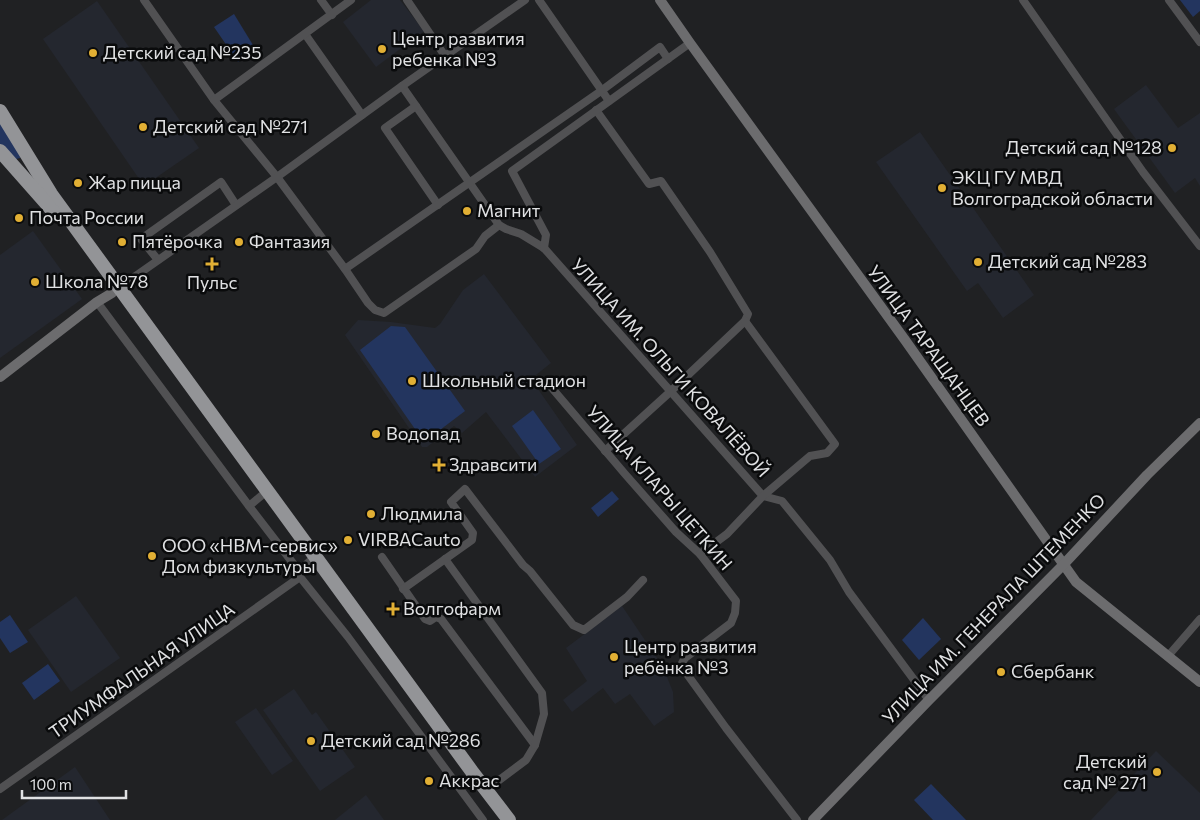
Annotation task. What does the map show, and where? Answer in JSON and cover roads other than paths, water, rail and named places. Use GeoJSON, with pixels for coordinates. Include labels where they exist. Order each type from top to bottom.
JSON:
{"type":"FeatureCollection","features":[{"type":"Feature","properties":{"kind":"highway"},"geometry":{"type":"LineString","coordinates":[[0,111],[51,194],[115,290],[261,496],[500,820]]}},
{"type":"Feature","properties":{"kind":"highway"},"geometry":{"type":"LineString","coordinates":[[0,151],[47,204],[115,290],[509,820]]}},
{"type":"Feature","properties":{"kind":"street"},"geometry":{"type":"LineString","coordinates":[[321,0],[332,15]]}},
{"type":"Feature","properties":{"kind":"street"},"geometry":{"type":"LineString","coordinates":[[214,100],[351,0]]}},
{"type":"Feature","properties":{"kind":"street"},"geometry":{"type":"LineString","coordinates":[[407,0],[445,56]]}},
{"type":"Feature","properties":{"kind":"street"},"geometry":{"type":"LineString","coordinates":[[0,377],[98,302],[526,0]]}},
{"type":"Feature","properties":{"kind":"street"},"geometry":{"type":"LineString","coordinates":[[539,0],[609,102]]}},
{"type":"Feature","properties":{"kind":"street","name":"УЛИЦА ТАРАЩАНЦЕВ"},"geometry":{"type":"LineString","coordinates":[[660,0],[916,355],[1076,582],[1200,682]]}},
{"type":"Feature","properties":{"kind":"street"},"geometry":{"type":"LineString","coordinates":[[1023,0],[1143,172],[1200,246]]}},
{"type":"Feature","properties":{"kind":"street"},"geometry":{"type":"LineString","coordinates":[[1169,0],[1200,42]]}},
{"type":"Feature","properties":{"kind":"street"},"geometry":{"type":"LineString","coordinates":[[147,1],[214,100],[277,177],[368,303],[375,310],[384,313],[476,249],[485,236],[499,225],[402,86]]}},
{"type":"Feature","properties":{"kind":"street"},"geometry":{"type":"LineString","coordinates":[[306,34],[362,115]]}},
{"type":"Feature","properties":{"kind":"street"},"geometry":{"type":"LineString","coordinates":[[544,248],[546,235],[512,171],[690,43]]}},
{"type":"Feature","properties":{"kind":"street"},"geometry":{"type":"LineString","coordinates":[[345,269],[601,91],[660,47],[668,59]]}},
{"type":"Feature","properties":{"kind":"street"},"geometry":{"type":"LineString","coordinates":[[416,106],[385,128],[438,205]]}},
{"type":"Feature","properties":{"kind":"street"},"geometry":{"type":"LineString","coordinates":[[596,110],[649,184],[661,181],[710,252],[746,317],[835,444],[827,453],[810,456],[763,496],[727,534],[700,554]]}},
{"type":"Feature","properties":{"kind":"street"},"geometry":{"type":"LineString","coordinates":[[158,260],[141,239],[220,182],[236,206]]}},
{"type":"Feature","properties":{"kind":"street","name":"УЛИЦА ИМ. ОЛЬГИ КОВАЛЁВОЙ"},"geometry":{"type":"LineString","coordinates":[[499,225],[520,234],[544,248],[763,496],[782,501],[830,560],[849,592],[929,700]]}},
{"type":"Feature","properties":{"kind":"street"},"geometry":{"type":"LineString","coordinates":[[98,302],[483,820]]}},
{"type":"Feature","properties":{"kind":"street"},"geometry":{"type":"LineString","coordinates":[[605,451],[670,392],[746,317]]}},
{"type":"Feature","properties":{"kind":"street","name":"УЛИЦА КЛАРЫ ЦЕТКИН"},"geometry":{"type":"LineString","coordinates":[[551,386],[676,532],[700,554],[736,601],[735,613],[731,623],[685,658],[682,663],[684,670],[797,820]]}},
{"type":"Feature","properties":{"kind":"street","name":"УЛИЦА ИМ. ГЕНЕРАЛА ШТЕМЕНКО"},"geometry":{"type":"LineString","coordinates":[[813,820],[1064,564],[1147,475],[1200,423]]}},
{"type":"Feature","properties":{"kind":"street"},"geometry":{"type":"LineString","coordinates":[[404,589],[474,537],[451,502],[465,489],[523,565],[530,571],[573,625],[584,630],[627,596],[643,580]]}},
{"type":"Feature","properties":{"kind":"street"},"geometry":{"type":"LineString","coordinates":[[249,506],[261,496]]}},
{"type":"Feature","properties":{"kind":"street"},"geometry":{"type":"LineString","coordinates":[[382,557],[425,619],[430,621],[436,617],[441,619],[535,745]]}},
{"type":"Feature","properties":{"kind":"street"},"geometry":{"type":"LineString","coordinates":[[446,559],[542,693],[544,714],[535,745],[526,760],[486,790]]}},
{"type":"Feature","properties":{"kind":"street","name":"ТРИУМФАЛЬНАЯ УЛИЦА"},"geometry":{"type":"LineString","coordinates":[[0,789],[300,574],[310,560]]}},
{"type":"Feature","properties":{"kind":"street"},"geometry":{"type":"LineString","coordinates":[[1168,656],[1200,620]]}},
{"type":"Feature","properties":{"kind":"place","name":"Центр развития ребенка №3"},"geometry":{"type":"Point","coordinates":[382,49]}},
{"type":"Feature","properties":{"kind":"place","name":"Детский сад №235"},"geometry":{"type":"Point","coordinates":[93,53]}},
{"type":"Feature","properties":{"kind":"place","name":"Детский сад №271"},"geometry":{"type":"Point","coordinates":[143,127]}},
{"type":"Feature","properties":{"kind":"place","name":"Детский сад №128"},"geometry":{"type":"Point","coordinates":[1172,148]}},
{"type":"Feature","properties":{"kind":"place","name":"Жар пицца"},"geometry":{"type":"Point","coordinates":[78,183]}},
{"type":"Feature","properties":{"kind":"place","name":"ЭКЦ ГУ МВД Волгоградской области"},"geometry":{"type":"Point","coordinates":[942,188]}},
{"type":"Feature","properties":{"kind":"place","name":"Магнит"},"geometry":{"type":"Point","coordinates":[467,211]}},
{"type":"Feature","properties":{"kind":"place","name":"Почта России"},"geometry":{"type":"Point","coordinates":[19,218]}},
{"type":"Feature","properties":{"kind":"place","name":"Пятёрочка"},"geometry":{"type":"Point","coordinates":[122,242]}},
{"type":"Feature","properties":{"kind":"place","name":"Фантазия"},"geometry":{"type":"Point","coordinates":[239,242]}},
{"type":"Feature","properties":{"kind":"place","name":"Детский сад №283"},"geometry":{"type":"Point","coordinates":[978,262]}},
{"type":"Feature","properties":{"kind":"place","name":"Пульс"},"geometry":{"type":"Point","coordinates":[212,264]}},
{"type":"Feature","properties":{"kind":"place","name":"Школа №78"},"geometry":{"type":"Point","coordinates":[35,282]}},
{"type":"Feature","properties":{"kind":"place","name":"Школьный стадион"},"geometry":{"type":"Point","coordinates":[412,381]}},
{"type":"Feature","properties":{"kind":"place","name":"Водопад"},"geometry":{"type":"Point","coordinates":[376,434]}},
{"type":"Feature","properties":{"kind":"place","name":"Здравсити"},"geometry":{"type":"Point","coordinates":[439,465]}},
{"type":"Feature","properties":{"kind":"place","name":"Людмила"},"geometry":{"type":"Point","coordinates":[371,514]}},
{"type":"Feature","properties":{"kind":"place","name":"VIRBACauto"},"geometry":{"type":"Point","coordinates":[348,540]}},
{"type":"Feature","properties":{"kind":"place","name":"ООО «НВМ-сервис» Дом физкультуры"},"geometry":{"type":"Point","coordinates":[152,556]}},
{"type":"Feature","properties":{"kind":"place","name":"Волгофарм"},"geometry":{"type":"Point","coordinates":[393,609]}},
{"type":"Feature","properties":{"kind":"place","name":"Центр развития ребёнка №3"},"geometry":{"type":"Point","coordinates":[614,657]}},
{"type":"Feature","properties":{"kind":"place","name":"Сбербанк"},"geometry":{"type":"Point","coordinates":[1001,672]}},
{"type":"Feature","properties":{"kind":"place","name":"Детский сад №286"},"geometry":{"type":"Point","coordinates":[311,741]}},
{"type":"Feature","properties":{"kind":"place","name":"Детский сад № 271"},"geometry":{"type":"Point","coordinates":[1157,772]}},
{"type":"Feature","properties":{"kind":"place","name":"Аккрас"},"geometry":{"type":"Point","coordinates":[429,781]}}]}
